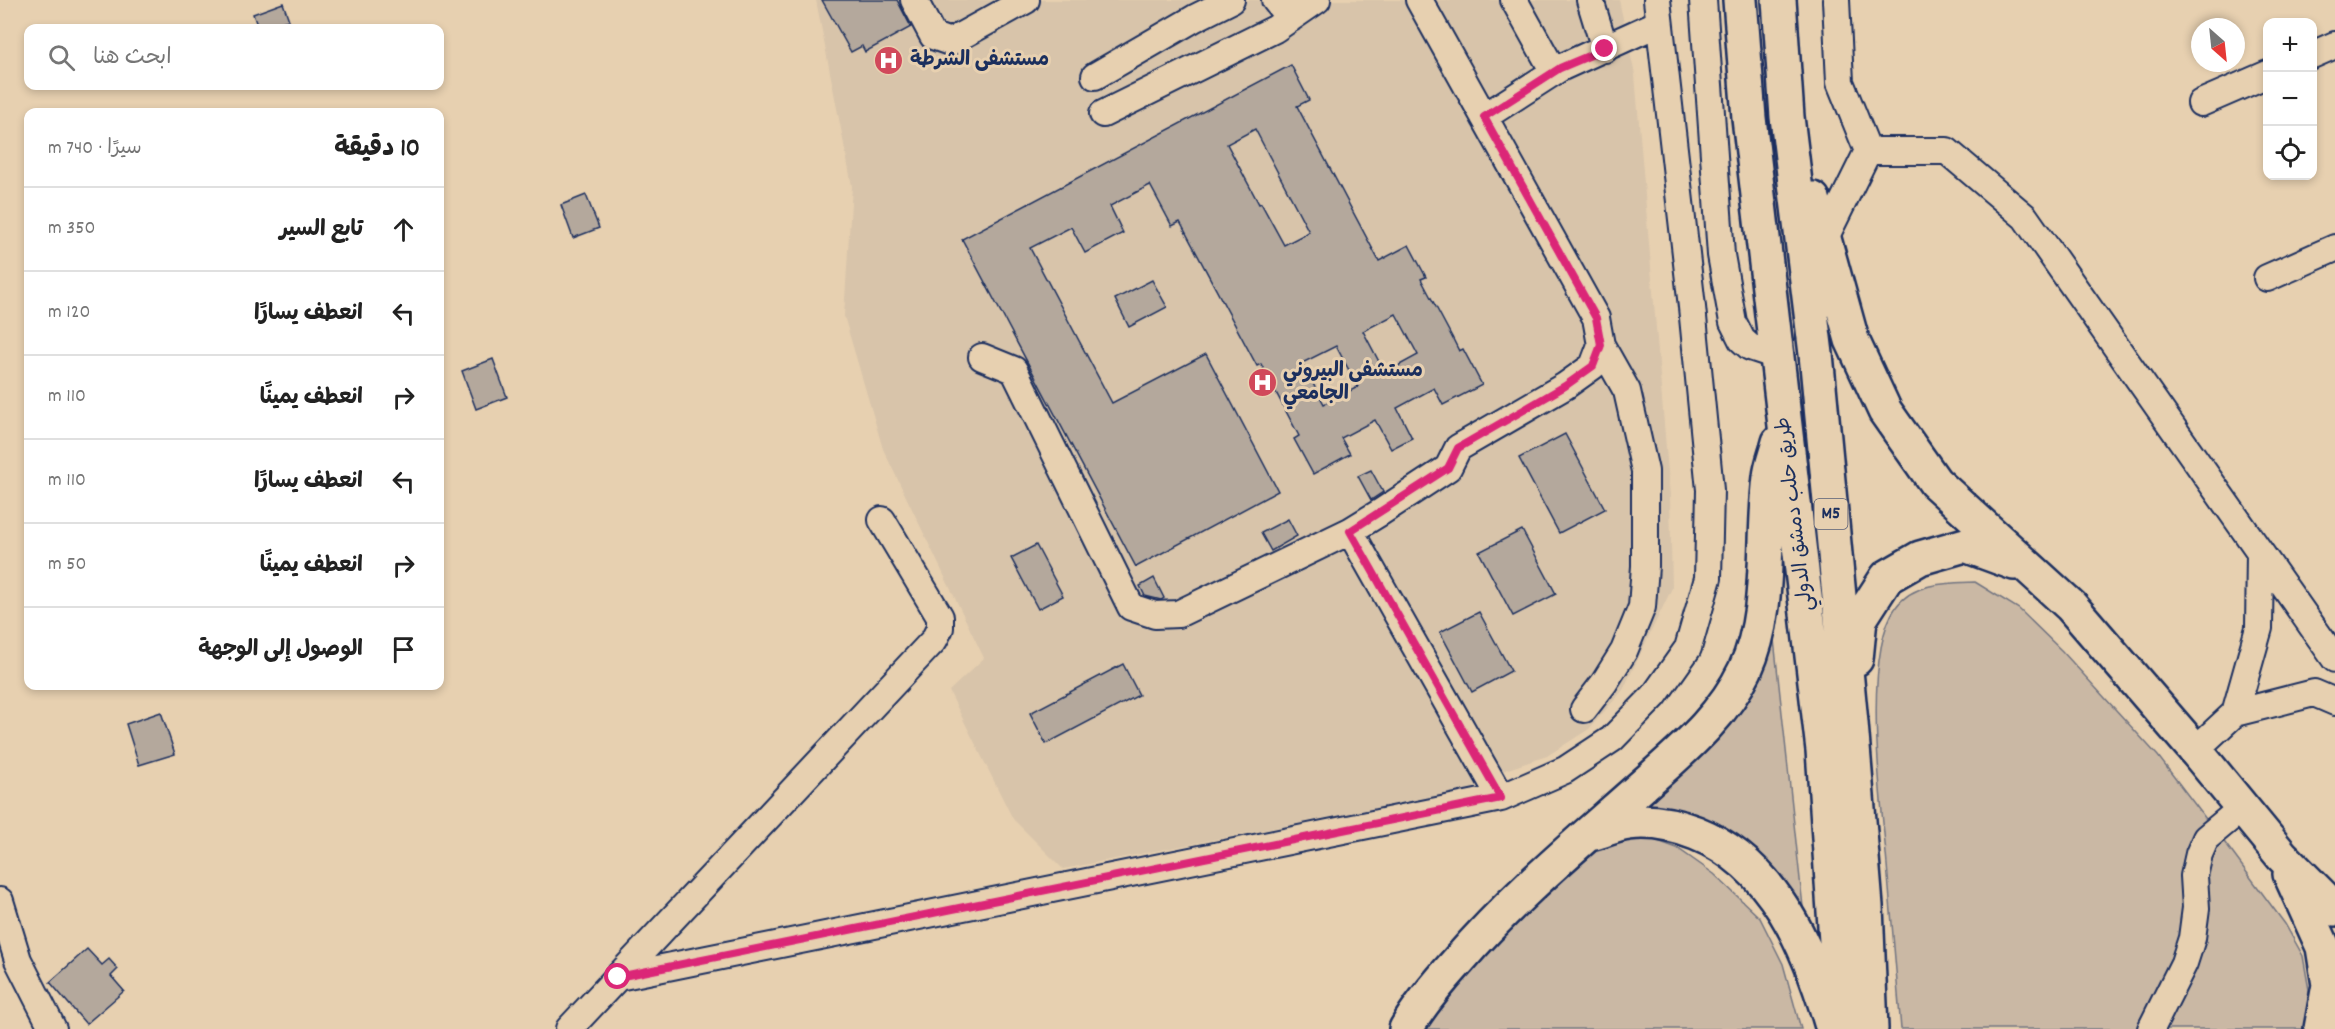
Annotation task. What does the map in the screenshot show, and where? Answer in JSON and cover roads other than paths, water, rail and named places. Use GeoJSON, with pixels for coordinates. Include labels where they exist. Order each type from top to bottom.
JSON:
{"type":"FeatureCollection","features":[{"type":"Feature","properties":{"kind":"main road","name":"طريق حلب دمشق الدولي"},"geometry":{"type":"LineString","coordinates":[[1740,0],[1749,118],[1823,750],[1842,1029]]}},
{"type":"Feature","properties":{"kind":"main road","name":"طريق حلب دمشق الدولي"},"geometry":{"type":"LineString","coordinates":[[1779,0],[1787,117],[1816,354],[1851,723],[1866,906],[1871,1029]]}},
{"type":"Feature","properties":{"kind":"main road"},"geometry":{"type":"LineString","coordinates":[[1787,117],[1825,238],[1852,340],[1886,411],[1935,482],[2071,606],[2195,750],[2282,856],[2335,909]]}},
{"type":"Feature","properties":{"kind":"main road"},"geometry":{"type":"LineString","coordinates":[[1411,1023],[1496,919],[1708,726],[1722,708],[1746,668],[1758,631],[1762,611],[1770,475],[1785,423]]}},
{"type":"Feature","properties":{"kind":"main road"},"geometry":{"type":"LineString","coordinates":[[1851,723],[1860,619],[1887,577],[1920,558],[1965,545],[2030,568]]}},
{"type":"Feature","properties":{"kind":"main road"},"geometry":{"type":"LineString","coordinates":[[1587,836],[1628,823],[1666,824],[1706,837],[1741,857],[1778,900],[1792,924],[1817,982],[1832,1029]]}},
{"type":"Feature","properties":{"kind":"main road"},"geometry":{"type":"LineString","coordinates":[[2282,856],[2323,947],[2329,985],[2321,1029]]}},
{"type":"Feature","properties":{"kind":"street"},"geometry":{"type":"LineString","coordinates":[[914,0],[933,36],[950,42],[1026,0]]}},
{"type":"Feature","properties":{"kind":"street"},"geometry":{"type":"LineString","coordinates":[[1095,76],[1195,18],[1232,0]]}},
{"type":"Feature","properties":{"kind":"street"},"geometry":{"type":"LineString","coordinates":[[1103,114],[1275,29],[1282,9],[1317,0]]}},
{"type":"Feature","properties":{"kind":"street"},"geometry":{"type":"LineString","coordinates":[[1419,0],[1596,318],[1601,345],[1627,391],[1645,471],[1646,566],[1642,607],[1624,651],[1584,709]]}},
{"type":"Feature","properties":{"kind":"street"},"geometry":{"type":"LineString","coordinates":[[1514,0],[1554,72]]}},
{"type":"Feature","properties":{"kind":"street"},"geometry":{"type":"LineString","coordinates":[[1590,0],[1605,49]]}},
{"type":"Feature","properties":{"kind":"street"},"geometry":{"type":"LineString","coordinates":[[1703,0],[1721,255],[1733,322],[1742,340],[1749,347],[1777,356]]}},
{"type":"Feature","properties":{"kind":"street"},"geometry":{"type":"LineString","coordinates":[[1825,238],[1868,151],[1840,82],[1836,0]]}},
{"type":"Feature","properties":{"kind":"street"},"geometry":{"type":"LineString","coordinates":[[618,977],[1501,798],[1565,770],[1612,739],[1654,696],[1688,648],[1708,579],[1710,490],[1692,307],[1658,12],[1605,49],[1554,72],[1484,117]]}},
{"type":"Feature","properties":{"kind":"street"},"geometry":{"type":"LineString","coordinates":[[2317,53],[2335,45]]}},
{"type":"Feature","properties":{"kind":"street"},"geometry":{"type":"LineString","coordinates":[[2201,103],[2263,76]]}},
{"type":"Feature","properties":{"kind":"street"},"geometry":{"type":"LineString","coordinates":[[1868,151],[1947,150],[2025,217],[2335,659]]}},
{"type":"Feature","properties":{"kind":"street"},"geometry":{"type":"LineString","coordinates":[[2267,278],[2335,248]]}},
{"type":"Feature","properties":{"kind":"street"},"geometry":{"type":"LineString","coordinates":[[982,357],[1014,370],[1131,607],[1155,615],[1178,614],[1350,531],[1448,468],[1458,448],[1565,386],[1593,366],[1601,345]]}},
{"type":"Feature","properties":{"kind":"street"},"geometry":{"type":"LineString","coordinates":[[569,1029],[934,640],[940,628],[940,617],[882,520]]}},
{"type":"Feature","properties":{"kind":"street"},"geometry":{"type":"LineString","coordinates":[[1350,531],[1501,798]]}},
{"type":"Feature","properties":{"kind":"street"},"geometry":{"type":"LineString","coordinates":[[2235,713],[2259,628],[2260,552]]}},
{"type":"Feature","properties":{"kind":"street"},"geometry":{"type":"LineString","coordinates":[[2195,750],[2235,713],[2314,693],[2335,702]]}},
{"type":"Feature","properties":{"kind":"street"},"geometry":{"type":"LineString","coordinates":[[2151,1029],[2184,963],[2192,938],[2196,908],[2194,876],[2199,854],[2206,838],[2242,808]]}},
{"type":"Feature","properties":{"kind":"street"},"geometry":{"type":"LineString","coordinates":[[0,901],[18,960],[53,1029]]}},
{"type":"Feature","properties":{"kind":"place","name":"مستشفى الشرطة"},"geometry":{"type":"Point","coordinates":[889,61]}},
{"type":"Feature","properties":{"kind":"place","name":"مستشفى البيروني الجامعي"},"geometry":{"type":"Point","coordinates":[1262,383]}}]}
